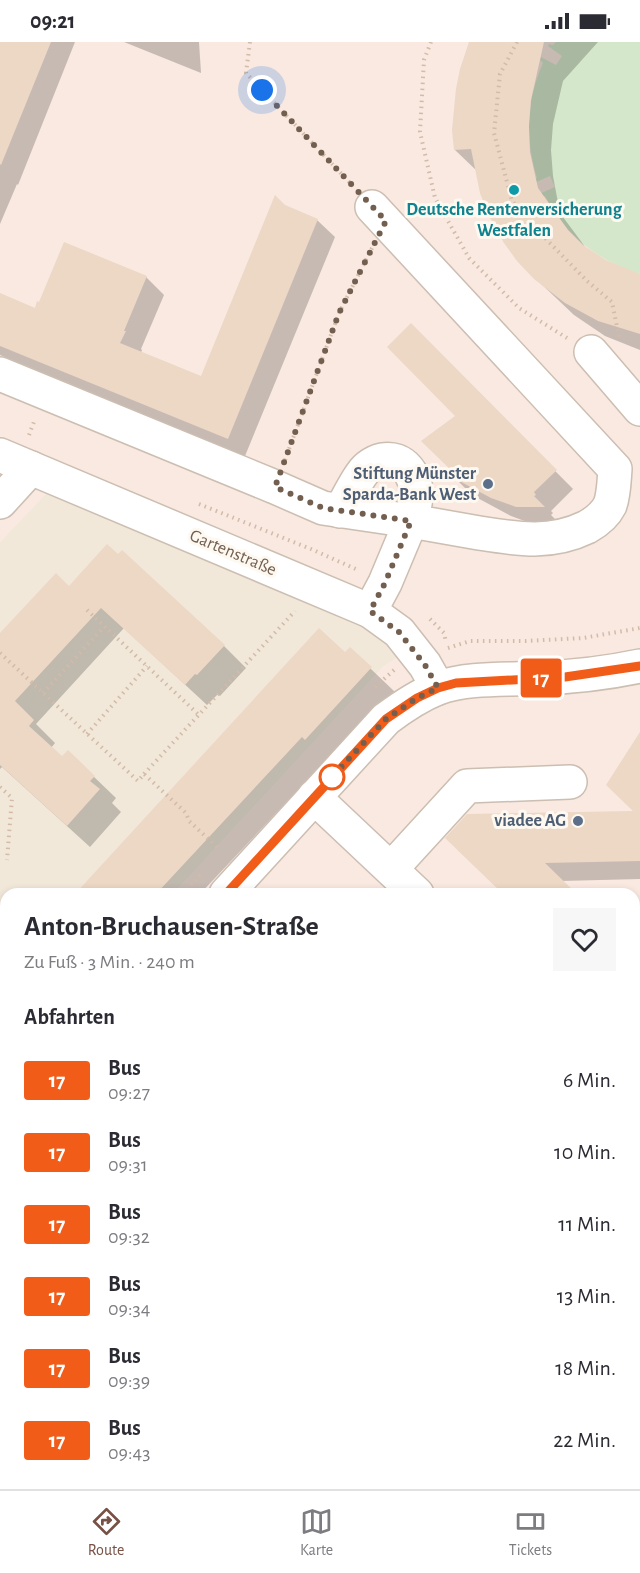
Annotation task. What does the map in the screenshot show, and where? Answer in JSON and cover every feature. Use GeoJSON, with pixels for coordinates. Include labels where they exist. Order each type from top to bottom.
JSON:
{"type":"FeatureCollection","features":[{"type":"Feature","properties":{"kind":"street"},"geometry":{"type":"LineString","coordinates":[[0,374],[323,508],[519,539],[540,540],[561,537],[593,524],[609,507],[615,469],[379,214]]}},
{"type":"Feature","properties":{"kind":"street"},"geometry":{"type":"LineString","coordinates":[[605,349],[640,409]]}},
{"type":"Feature","properties":{"kind":"street","name":"Gartenstraße"},"geometry":{"type":"LineString","coordinates":[[0,456],[370,611],[399,632],[425,665],[438,688]]}},
{"type":"Feature","properties":{"kind":"street"},"geometry":{"type":"LineString","coordinates":[[340,510],[366,469],[378,461],[398,460],[405,466],[415,484],[416,498],[411,521],[385,583],[370,611]]}},
{"type":"Feature","properties":{"kind":"street"},"geometry":{"type":"LineString","coordinates":[[0,502],[31,468]]}},
{"type":"Feature","properties":{"kind":"street"},"geometry":{"type":"LineString","coordinates":[[231,888],[386,719],[417,698],[456,683],[565,677],[640,666]]}},
{"type":"Feature","properties":{"kind":"street"},"geometry":{"type":"LineString","coordinates":[[391,869],[467,786],[570,782]]}},
{"type":"Feature","properties":{"kind":"street"},"geometry":{"type":"LineString","coordinates":[[314,797],[411,888]]}},
{"type":"Feature","properties":{"kind":"path"},"geometry":{"type":"LineString","coordinates":[[250,42],[246,73],[379,214],[339,313],[275,487]]}},
{"type":"Feature","properties":{"kind":"path"},"geometry":{"type":"LineString","coordinates":[[431,42],[424,60],[420,132],[435,198],[468,258],[519,308],[605,349],[612,302],[587,281],[512,201],[494,133],[500,74],[517,42]]}},
{"type":"Feature","properties":{"kind":"path"},"geometry":{"type":"LineString","coordinates":[[0,653],[138,781],[301,604]]}},
{"type":"Feature","properties":{"kind":"path"},"geometry":{"type":"LineString","coordinates":[[87,610],[199,715]]}},
{"type":"Feature","properties":{"kind":"path"},"geometry":{"type":"LineString","coordinates":[[43,693],[104,627]]}},
{"type":"Feature","properties":{"kind":"path"},"geometry":{"type":"LineString","coordinates":[[448,648],[470,641],[584,638],[640,628]]}},
{"type":"Feature","properties":{"kind":"path"},"geometry":{"type":"LineString","coordinates":[[87,734],[147,666]]}},
{"type":"Feature","properties":{"kind":"path"},"geometry":{"type":"LineString","coordinates":[[144,774],[186,813],[189,821],[217,847]]}},
{"type":"Feature","properties":{"kind":"path"},"geometry":{"type":"LineString","coordinates":[[0,787],[12,798],[7,861]]}},
{"type":"Feature","properties":{"kind":"shaded area"},"geometry":{"type":"Polygon","coordinates":[[[0,42],[640,42],[640,888],[179,888],[384,666],[401,655],[348,614],[47,493],[0,542],[0,42]]]}},
{"type":"Feature","properties":{"kind":"shaded area"},"geometry":{"type":"Polygon","coordinates":[[[46,493],[348,614],[402,655],[384,666],[179,888],[0,888],[0,542],[46,493]]]}},
{"type":"Feature","properties":{"kind":"green space"},"geometry":{"type":"Polygon","coordinates":[[[556,42],[640,42],[640,274],[597,254],[584,245],[562,223],[545,196],[540,197],[539,194],[555,187],[550,176],[534,183],[533,179],[537,178],[530,148],[530,106],[543,63],[540,60],[541,57],[556,65],[562,56],[548,46],[556,42]]]}},
{"type":"Feature","properties":{"kind":"building"},"geometry":{"type":"Polygon","coordinates":[[[0,42],[51,42],[1,165],[0,164],[0,42]]]}},
{"type":"Feature","properties":{"kind":"building","name":"Deutsche Rentenversicherung Westfalen"},"geometry":{"type":"Polygon","coordinates":[[[469,42],[544,42],[531,100],[529,126],[530,152],[538,188],[568,230],[583,245],[606,260],[640,274],[640,334],[598,321],[565,303],[534,279],[504,243],[488,214],[480,193],[471,149],[454,150],[452,130],[456,89],[469,42]]]}},
{"type":"Feature","properties":{"kind":"building"},"geometry":{"type":"Polygon","coordinates":[[[275,195],[285,205],[318,219],[228,439],[0,346],[0,293],[35,308],[64,242],[147,276],[120,343],[201,376],[275,195]]]}},
{"type":"Feature","properties":{"kind":"building"},"geometry":{"type":"Polygon","coordinates":[[[411,323],[557,470],[534,492],[536,495],[534,496],[545,507],[516,507],[491,498],[452,477],[455,474],[421,441],[455,416],[387,347],[411,323]]]}},
{"type":"Feature","properties":{"kind":"building"},"geometry":{"type":"Polygon","coordinates":[[[107,544],[118,554],[122,550],[225,645],[185,685],[101,608],[15,701],[34,720],[29,726],[62,756],[68,750],[95,776],[90,781],[100,789],[67,826],[0,765],[0,633],[56,573],[69,586],[107,544]]]}},
{"type":"Feature","properties":{"kind":"building"},"geometry":{"type":"Polygon","coordinates":[[[319,628],[345,652],[350,647],[372,667],[305,740],[302,737],[162,888],[81,888],[319,628]]]}},
{"type":"Feature","properties":{"kind":"building"},"geometry":{"type":"Polygon","coordinates":[[[640,732],[640,861],[545,863],[571,888],[497,888],[445,838],[467,814],[633,811],[606,785],[640,732]]]}},
{"type":"Feature","properties":{"kind":"bus line","name":"17"},"geometry":{"type":"LineString","coordinates":[[231,888],[386,719],[417,698],[456,683],[565,677],[640,666]]}},
{"type":"Feature","properties":{"kind":"place","name":"Deutsche Rentenversicherung Westfalen"},"geometry":{"type":"Point","coordinates":[514,190]}},
{"type":"Feature","properties":{"kind":"place","name":"Stiftung Münster Sparda-Bank West"},"geometry":{"type":"Point","coordinates":[488,484]}},
{"type":"Feature","properties":{"kind":"place","name":"viadee AG"},"geometry":{"type":"Point","coordinates":[578,821]}},
{"type":"Feature","properties":{"kind":"route"},"geometry":{"type":"LineString","coordinates":[[262,90],[386,221],[339,313],[275,487],[323,508],[411,521],[385,583],[370,611],[399,632],[425,665],[438,688],[417,698],[386,719],[332,777]]}}]}
